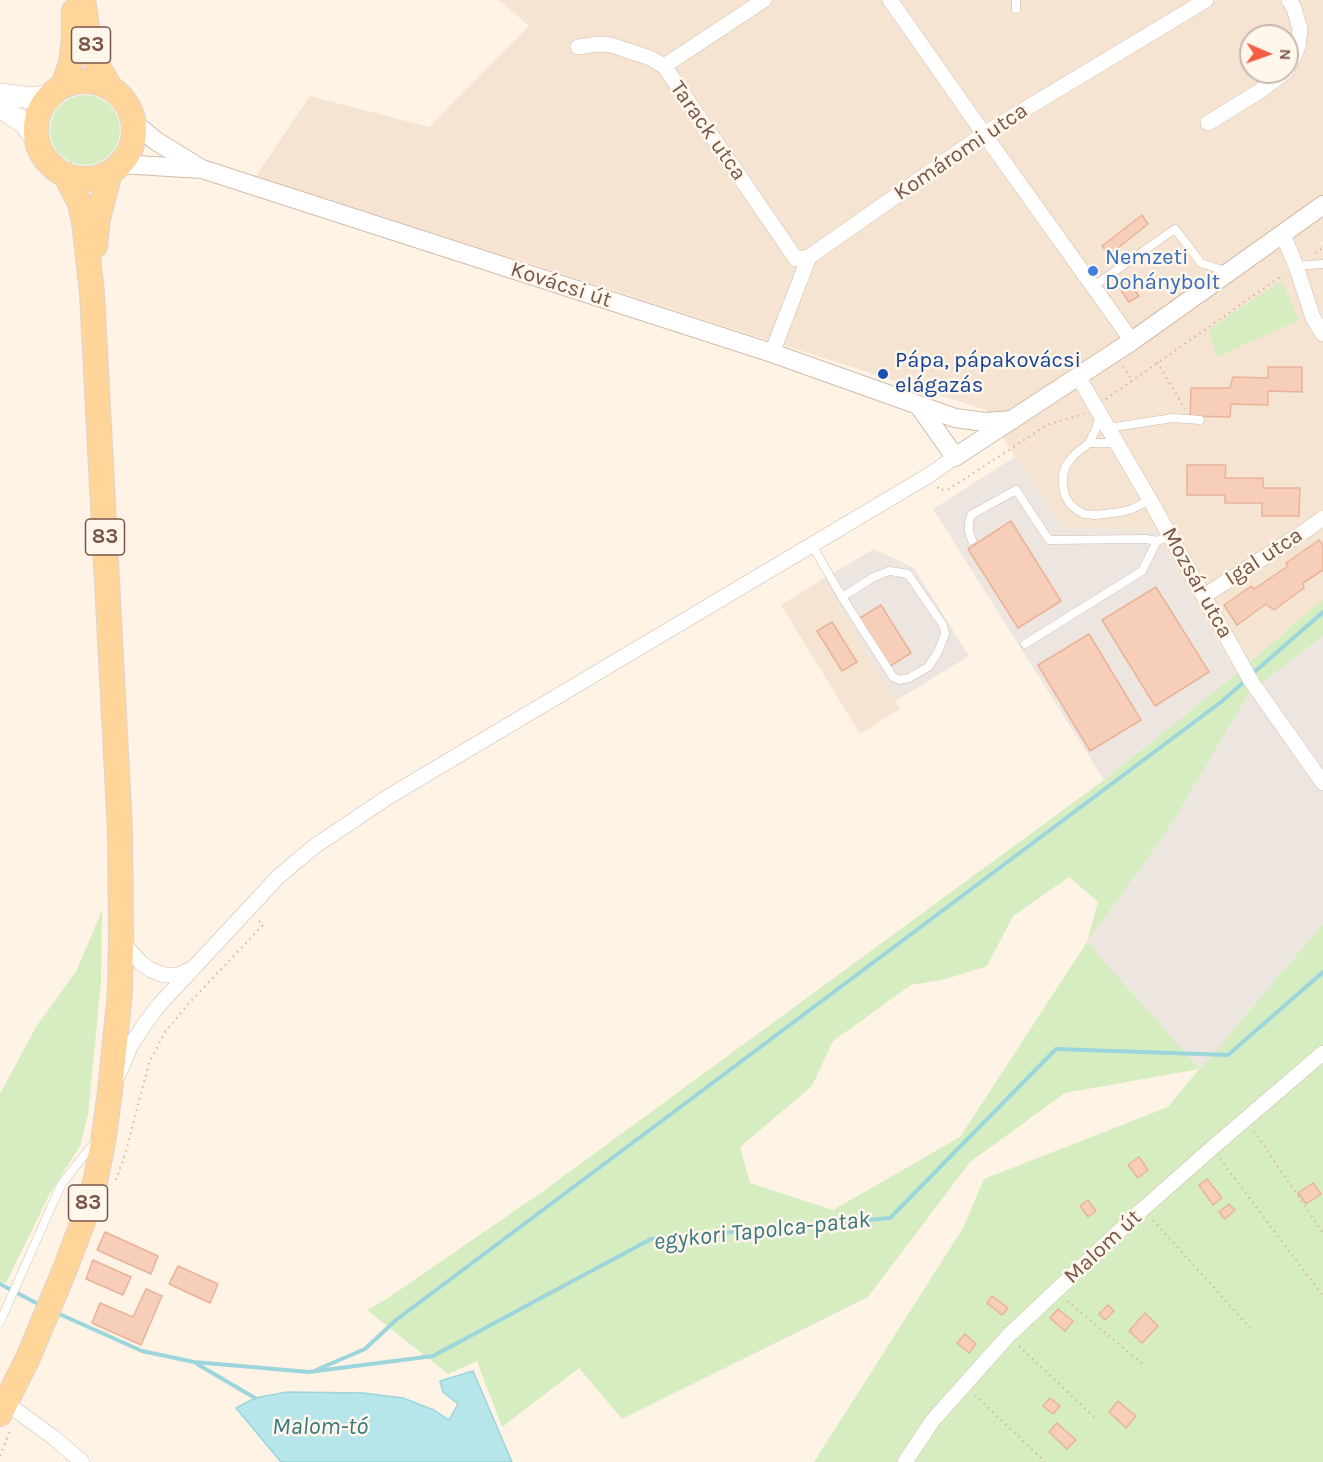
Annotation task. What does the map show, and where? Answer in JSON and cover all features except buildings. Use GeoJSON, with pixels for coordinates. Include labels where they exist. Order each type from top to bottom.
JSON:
{"type":"FeatureCollection","features":[{"type":"Feature","properties":{"kind":"main road","name":"83"},"geometry":{"type":"LineString","coordinates":[[3,1408],[28,1358],[75,1246],[95,1182],[104,1135],[116,1040],[122,941],[120,831],[92,293],[80,203],[65,174],[52,166],[40,148],[36,129],[43,105],[57,91],[71,63],[75,0]]}},
{"type":"Feature","properties":{"kind":"main road","name":"83"},"geometry":{"type":"LineString","coordinates":[[83,0],[89,39],[99,68],[110,87],[128,106],[134,133],[127,155],[115,168],[98,219],[92,293]]}},
{"type":"Feature","properties":{"kind":"main road","name":"83"},"geometry":{"type":"LineString","coordinates":[[57,91],[82,81],[92,81],[110,87]]}},
{"type":"Feature","properties":{"kind":"main road"},"geometry":{"type":"LineString","coordinates":[[0,94],[31,98],[57,91]]}},
{"type":"Feature","properties":{"kind":"main road"},"geometry":{"type":"LineString","coordinates":[[0,107],[25,124],[38,141]]}},
{"type":"Feature","properties":{"kind":"main road"},"geometry":{"type":"LineString","coordinates":[[65,174],[88,179],[99,177],[115,168]]}},
{"type":"Feature","properties":{"kind":"street"},"geometry":{"type":"LineString","coordinates":[[664,66],[764,0]]}},
{"type":"Feature","properties":{"kind":"street"},"geometry":{"type":"LineString","coordinates":[[891,0],[1132,341]]}},
{"type":"Feature","properties":{"kind":"street","name":"Komáromi utca"},"geometry":{"type":"LineString","coordinates":[[808,256],[984,134],[1206,0]]}},
{"type":"Feature","properties":{"kind":"street"},"geometry":{"type":"LineString","coordinates":[[1289,0],[1299,24]]}},
{"type":"Feature","properties":{"kind":"street","name":"Tarack utca"},"geometry":{"type":"LineString","coordinates":[[579,47],[598,44],[611,45],[650,58],[664,66],[796,259],[808,256]]}},
{"type":"Feature","properties":{"kind":"street"},"geometry":{"type":"LineString","coordinates":[[1208,123],[1269,84]]}},
{"type":"Feature","properties":{"kind":"street","name":"Kovácsi út"},"geometry":{"type":"LineString","coordinates":[[133,122],[156,141],[202,169],[772,353],[955,418],[985,422],[1012,420]]}},
{"type":"Feature","properties":{"kind":"street","name":"Kovácsi út"},"geometry":{"type":"LineString","coordinates":[[115,168],[202,169]]}},
{"type":"Feature","properties":{"kind":"street"},"geometry":{"type":"LineString","coordinates":[[110,1092],[131,1045],[159,1005],[279,876],[315,846],[388,797],[931,474],[1079,378],[1323,205]]}},
{"type":"Feature","properties":{"kind":"street"},"geometry":{"type":"LineString","coordinates":[[1283,235],[1313,318],[1323,334]]}},
{"type":"Feature","properties":{"kind":"street"},"geometry":{"type":"LineString","coordinates":[[772,353],[808,256]]}},
{"type":"Feature","properties":{"kind":"street","name":"Mozsár utca"},"geometry":{"type":"LineString","coordinates":[[1079,378],[1150,500],[1164,538],[1204,596],[1248,675],[1323,783]]}},
{"type":"Feature","properties":{"kind":"street"},"geometry":{"type":"LineString","coordinates":[[919,406],[961,453]]}},
{"type":"Feature","properties":{"kind":"street"},"geometry":{"type":"LineString","coordinates":[[955,418],[967,434],[961,453]]}},
{"type":"Feature","properties":{"kind":"street","name":"Igal utca"},"geometry":{"type":"LineString","coordinates":[[1204,596],[1323,518]]}},
{"type":"Feature","properties":{"kind":"street"},"geometry":{"type":"LineString","coordinates":[[122,941],[141,963],[164,975],[179,975],[196,966]]}},
{"type":"Feature","properties":{"kind":"street","name":"Malom út"},"geometry":{"type":"LineString","coordinates":[[905,1462],[933,1420],[1008,1336],[1143,1209],[1323,1053]]}},
{"type":"Feature","properties":{"kind":"street"},"geometry":{"type":"LineString","coordinates":[[3,1408],[53,1437],[82,1462]]}},
{"type":"Feature","properties":{"kind":"lane"},"geometry":{"type":"LineString","coordinates":[[1092,286],[1175,229],[1201,262],[1230,273]]}},
{"type":"Feature","properties":{"kind":"lane"},"geometry":{"type":"LineString","coordinates":[[1296,266],[1323,264]]}},
{"type":"Feature","properties":{"kind":"lane"},"geometry":{"type":"LineString","coordinates":[[1150,500],[1107,515],[1084,514],[1070,504],[1065,495],[1063,475],[1066,465],[1089,443],[1102,416],[1200,420]]}},
{"type":"Feature","properties":{"kind":"lane"},"geometry":{"type":"LineString","coordinates":[[1089,443],[1117,443]]}},
{"type":"Feature","properties":{"kind":"lane"},"geometry":{"type":"LineString","coordinates":[[972,540],[969,532],[971,515],[1016,490],[1049,540],[1164,538]]}},
{"type":"Feature","properties":{"kind":"lane"},"geometry":{"type":"LineString","coordinates":[[1025,644],[1142,571],[1164,538]]}},
{"type":"Feature","properties":{"kind":"lane"},"geometry":{"type":"LineString","coordinates":[[812,545],[842,597],[893,677],[900,680],[909,678],[928,667],[938,652],[945,634],[943,626],[908,574],[890,571],[884,573],[842,597]]}},
{"type":"Feature","properties":{"kind":"lane"},"geometry":{"type":"LineString","coordinates":[[0,1322],[61,1185],[85,1154],[104,1135]]}},
{"type":"Feature","properties":{"kind":"path"},"geometry":{"type":"LineString","coordinates":[[931,474],[939,490],[949,489],[1047,425],[1082,416],[1102,416],[1157,362],[1323,248]]}},
{"type":"Feature","properties":{"kind":"path"},"geometry":{"type":"LineString","coordinates":[[1157,362],[1191,419]]}},
{"type":"Feature","properties":{"kind":"path"},"geometry":{"type":"LineString","coordinates":[[115,1182],[126,1151],[149,1063],[165,1032],[263,925],[249,909]]}},
{"type":"Feature","properties":{"kind":"path"},"geometry":{"type":"LineString","coordinates":[[1246,1119],[1323,1233]]}},
{"type":"Feature","properties":{"kind":"path"},"geometry":{"type":"LineString","coordinates":[[1212,1148],[1323,1296]]}},
{"type":"Feature","properties":{"kind":"path"},"geometry":{"type":"LineString","coordinates":[[1143,1209],[1250,1328]]}},
{"type":"Feature","properties":{"kind":"path"},"geometry":{"type":"LineString","coordinates":[[1056,1291],[1144,1365]]}},
{"type":"Feature","properties":{"kind":"path"},"geometry":{"type":"LineString","coordinates":[[1008,1336],[1094,1417]]}},
{"type":"Feature","properties":{"kind":"path"},"geometry":{"type":"LineString","coordinates":[[964,1385],[1045,1462]]}},
{"type":"Feature","properties":{"kind":"shaded area"},"geometry":{"type":"Polygon","coordinates":[[[499,0],[1323,0],[1323,241],[1319,244],[1323,245],[1323,599],[1236,674],[1156,530],[1065,529],[1015,457],[986,410],[256,176],[310,96],[429,127],[529,26],[499,0]]]}},
{"type":"Feature","properties":{"kind":"shaded area"},"geometry":{"type":"Polygon","coordinates":[[[1015,457],[1065,529],[1156,530],[1236,674],[1104,780],[933,509],[1015,457]]]}},
{"type":"Feature","properties":{"kind":"shaded area"},"geometry":{"type":"Polygon","coordinates":[[[874,549],[914,568],[969,656],[895,701],[823,579],[874,549]]]}},
{"type":"Feature","properties":{"kind":"shaded area"},"geometry":{"type":"Polygon","coordinates":[[[823,579],[900,709],[860,734],[781,605],[823,579]]]}},
{"type":"Feature","properties":{"kind":"shaded area"},"geometry":{"type":"Polygon","coordinates":[[[1323,636],[1323,924],[1200,1069],[1087,942],[1166,833],[1249,693],[1323,636]]]}},
{"type":"Feature","properties":{"kind":"green space"},"geometry":{"type":"Polygon","coordinates":[[[78,95],[92,95],[105,100],[115,110],[120,130],[115,150],[105,160],[92,165],[78,165],[65,160],[55,150],[50,137],[50,123],[55,110],[65,100],[78,95]]]}},
{"type":"Feature","properties":{"kind":"green space"},"geometry":{"type":"Polygon","coordinates":[[[1281,281],[1299,320],[1217,357],[1208,330],[1281,281]]]}},
{"type":"Feature","properties":{"kind":"green space"},"geometry":{"type":"Polygon","coordinates":[[[1323,599],[1323,636],[1249,693],[1166,833],[1087,942],[1200,1069],[1323,924],[1323,1462],[814,1462],[963,1228],[984,1179],[1168,1107],[1199,1069],[1065,1093],[970,1162],[868,1297],[622,1419],[579,1368],[502,1427],[477,1361],[448,1374],[367,1310],[542,1192],[1104,780],[1236,674],[1323,599]],[[1069,877],[1013,916],[987,966],[946,979],[911,985],[833,1041],[812,1086],[740,1147],[750,1183],[833,1210],[960,1137],[1087,942],[1098,902],[1069,877]]]}},
{"type":"Feature","properties":{"kind":"green space"},"geometry":{"type":"Polygon","coordinates":[[[102,910],[101,982],[88,1115],[80,1146],[49,1195],[6,1283],[0,1282],[0,1094],[36,1027],[77,970],[102,910]]]}},
{"type":"Feature","properties":{"kind":"water","name":"Malom-tó"},"geometry":{"type":"Polygon","coordinates":[[[473,1371],[512,1462],[281,1462],[236,1408],[255,1398],[287,1392],[363,1393],[403,1398],[434,1410],[449,1420],[458,1404],[443,1392],[440,1381],[473,1371]]]}},
{"type":"Feature","properties":{"kind":"waterway"},"geometry":{"type":"LineString","coordinates":[[1251,675],[1323,612]]}},
{"type":"Feature","properties":{"kind":"waterway"},"geometry":{"type":"LineString","coordinates":[[316,1370],[365,1349],[396,1320],[1221,702],[1246,680]]}},
{"type":"Feature","properties":{"kind":"waterway","name":"egykori Tapolca-patak"},"geometry":{"type":"LineString","coordinates":[[57,1313],[142,1351],[194,1362],[309,1372],[433,1356],[651,1239],[890,1218],[1056,1049],[1228,1055],[1323,972]]}},
{"type":"Feature","properties":{"kind":"waterway","name":"egykori Tapolca-patak"},"geometry":{"type":"LineString","coordinates":[[0,1284],[42,1306]]}},
{"type":"Feature","properties":{"kind":"waterway"},"geometry":{"type":"LineString","coordinates":[[197,1364],[255,1398]]}},
{"type":"Feature","properties":{"kind":"place","name":"Nemzeti Dohánybolt"},"geometry":{"type":"Point","coordinates":[1093,271]}},
{"type":"Feature","properties":{"kind":"place","name":"Pápa, pápakovácsi elágazás"},"geometry":{"type":"Point","coordinates":[883,374]}}]}
